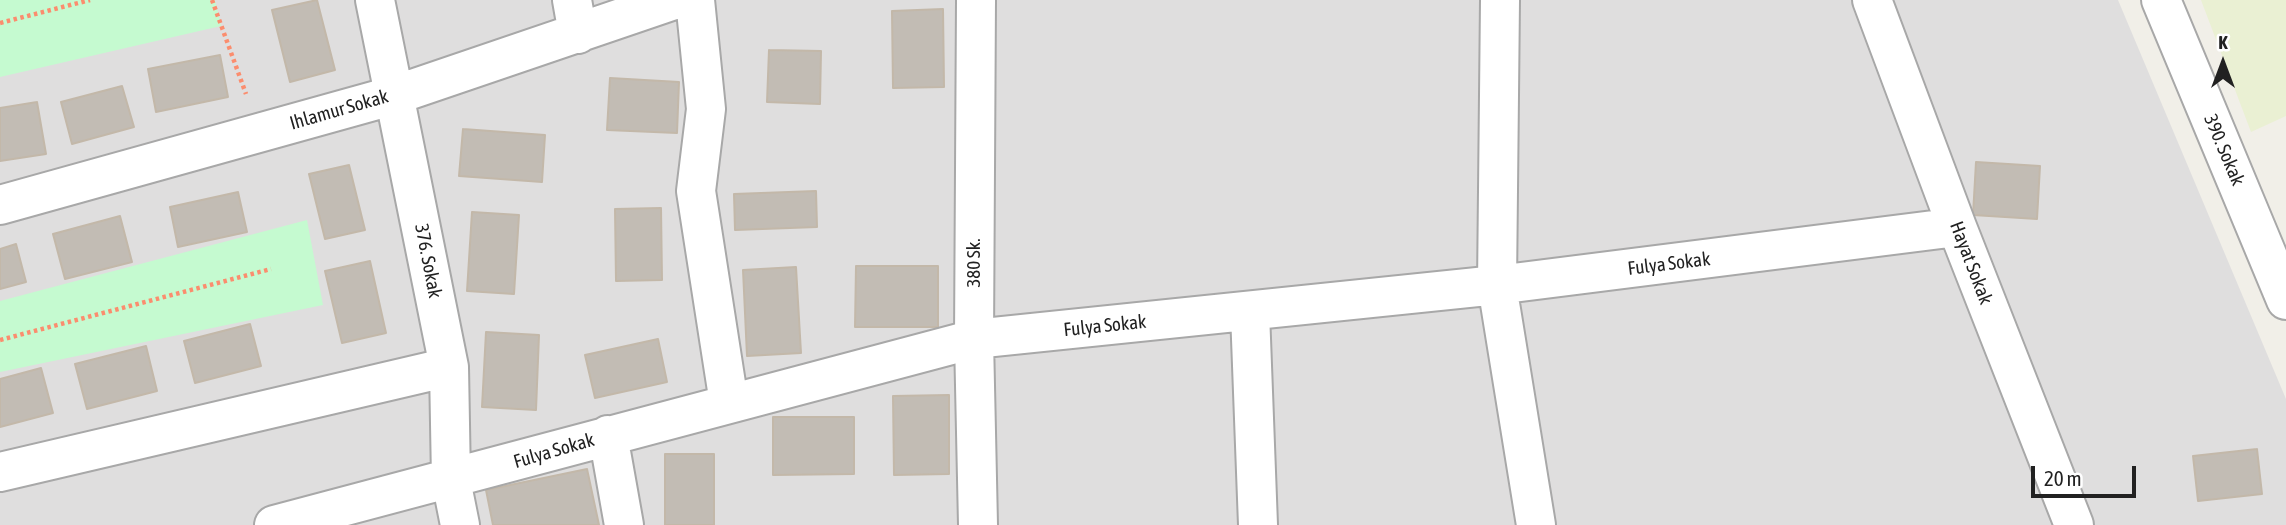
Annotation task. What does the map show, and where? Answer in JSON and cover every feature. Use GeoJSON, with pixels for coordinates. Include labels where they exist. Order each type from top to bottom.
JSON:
{"type":"FeatureCollection","features":[{"type":"Feature","properties":{"kind":"street","name":"376. Sokak"},"geometry":{"type":"LineString","coordinates":[[375,0],[449,367],[451,480],[460,525]]}},
{"type":"Feature","properties":{"kind":"street","name":"Ihlamur Sokak"},"geometry":{"type":"LineString","coordinates":[[0,205],[395,95],[575,17],[674,0]]}},
{"type":"Feature","properties":{"kind":"street"},"geometry":{"type":"LineString","coordinates":[[695,0],[706,109],[696,191],[729,403]]}},
{"type":"Feature","properties":{"kind":"street","name":"380 Sk."},"geometry":{"type":"LineString","coordinates":[[976,0],[974,339],[978,525]]}},
{"type":"Feature","properties":{"kind":"street"},"geometry":{"type":"LineString","coordinates":[[1500,0],[1497,285],[1536,525]]}},
{"type":"Feature","properties":{"kind":"street","name":"Hayat Sokak"},"geometry":{"type":"LineString","coordinates":[[1872,0],[1956,227],[2074,525]]}},
{"type":"Feature","properties":{"kind":"street","name":"390. Sokak"},"geometry":{"type":"LineString","coordinates":[[2161,0],[2286,300]]}},
{"type":"Feature","properties":{"kind":"street","name":"Fulya Sokak"},"geometry":{"type":"LineString","coordinates":[[274,525],[974,339],[1497,285],[1956,227]]}},
{"type":"Feature","properties":{"kind":"street"},"geometry":{"type":"LineString","coordinates":[[1250,312],[1258,525]]}},
{"type":"Feature","properties":{"kind":"street"},"geometry":{"type":"LineString","coordinates":[[0,472],[449,367]]}},
{"type":"Feature","properties":{"kind":"street"},"geometry":{"type":"LineString","coordinates":[[608,435],[624,525]]}},
{"type":"Feature","properties":{"kind":"path"},"geometry":{"type":"LineString","coordinates":[[0,23],[90,0]]}},
{"type":"Feature","properties":{"kind":"path"},"geometry":{"type":"LineString","coordinates":[[212,0],[246,94]]}},
{"type":"Feature","properties":{"kind":"path"},"geometry":{"type":"LineString","coordinates":[[0,340],[271,269]]}},
{"type":"Feature","properties":{"kind":"shaded area"},"geometry":{"type":"Polygon","coordinates":[[[0,0],[2118,0],[2286,399],[2286,525],[0,525],[0,0]]]}},
{"type":"Feature","properties":{"kind":"green space"},"geometry":{"type":"Polygon","coordinates":[[[0,0],[215,0],[221,26],[0,77],[0,0]]]}},
{"type":"Feature","properties":{"kind":"green space"},"geometry":{"type":"Polygon","coordinates":[[[2201,0],[2286,0],[2286,116],[2251,132],[2201,0]]]}},
{"type":"Feature","properties":{"kind":"green space"},"geometry":{"type":"Polygon","coordinates":[[[307,220],[323,305],[0,372],[0,301],[307,220]]]}},
{"type":"Feature","properties":{"kind":"building"},"geometry":{"type":"Polygon","coordinates":[[[317,0],[335,70],[290,82],[272,10],[317,0]]]}},
{"type":"Feature","properties":{"kind":"building"},"geometry":{"type":"Polygon","coordinates":[[[943,9],[944,87],[893,88],[892,11],[943,9]]]}},
{"type":"Feature","properties":{"kind":"building"},"geometry":{"type":"Polygon","coordinates":[[[769,50],[821,51],[820,104],[767,102],[769,50]]]}},
{"type":"Feature","properties":{"kind":"building"},"geometry":{"type":"Polygon","coordinates":[[[220,55],[228,97],[156,112],[148,69],[220,55]]]}},
{"type":"Feature","properties":{"kind":"building"},"geometry":{"type":"Polygon","coordinates":[[[610,78],[679,82],[677,133],[607,130],[610,78]]]}},
{"type":"Feature","properties":{"kind":"building"},"geometry":{"type":"Polygon","coordinates":[[[122,86],[134,127],[72,144],[61,102],[122,86]]]}},
{"type":"Feature","properties":{"kind":"building"},"geometry":{"type":"Polygon","coordinates":[[[37,102],[46,154],[0,161],[0,108],[37,102]]]}},
{"type":"Feature","properties":{"kind":"building"},"geometry":{"type":"Polygon","coordinates":[[[463,129],[545,135],[542,182],[459,176],[463,129]]]}},
{"type":"Feature","properties":{"kind":"building"},"geometry":{"type":"Polygon","coordinates":[[[1976,162],[2040,166],[2037,219],[1973,215],[1976,162]]]}},
{"type":"Feature","properties":{"kind":"building"},"geometry":{"type":"Polygon","coordinates":[[[349,165],[365,230],[325,239],[309,174],[349,165]]]}},
{"type":"Feature","properties":{"kind":"building"},"geometry":{"type":"Polygon","coordinates":[[[816,191],[817,227],[735,230],[734,194],[816,191]]]}},
{"type":"Feature","properties":{"kind":"building"},"geometry":{"type":"Polygon","coordinates":[[[238,192],[247,232],[178,247],[170,207],[238,192]]]}},
{"type":"Feature","properties":{"kind":"building"},"geometry":{"type":"Polygon","coordinates":[[[661,208],[662,280],[616,281],[615,209],[661,208]]]}},
{"type":"Feature","properties":{"kind":"building"},"geometry":{"type":"Polygon","coordinates":[[[472,212],[519,215],[514,294],[467,291],[472,212]]]}},
{"type":"Feature","properties":{"kind":"building"},"geometry":{"type":"Polygon","coordinates":[[[120,216],[132,262],[65,279],[53,234],[120,216]]]}},
{"type":"Feature","properties":{"kind":"building"},"geometry":{"type":"Polygon","coordinates":[[[16,244],[26,282],[0,289],[0,249],[16,244]]]}},
{"type":"Feature","properties":{"kind":"building"},"geometry":{"type":"Polygon","coordinates":[[[370,261],[386,333],[342,343],[325,271],[370,261]]]}},
{"type":"Feature","properties":{"kind":"building"},"geometry":{"type":"Polygon","coordinates":[[[856,266],[938,266],[938,327],[855,327],[856,266]]]}},
{"type":"Feature","properties":{"kind":"building"},"geometry":{"type":"Polygon","coordinates":[[[796,267],[801,353],[747,356],[743,270],[796,267]]]}},
{"type":"Feature","properties":{"kind":"building"},"geometry":{"type":"Polygon","coordinates":[[[250,324],[261,366],[195,383],[184,341],[250,324]]]}},
{"type":"Feature","properties":{"kind":"building"},"geometry":{"type":"Polygon","coordinates":[[[486,332],[539,335],[536,410],[482,407],[486,332]]]}},
{"type":"Feature","properties":{"kind":"building"},"geometry":{"type":"Polygon","coordinates":[[[658,339],[667,382],[595,398],[585,355],[658,339]]]}},
{"type":"Feature","properties":{"kind":"building"},"geometry":{"type":"Polygon","coordinates":[[[146,346],[157,391],[87,409],[75,364],[146,346]]]}},
{"type":"Feature","properties":{"kind":"building"},"geometry":{"type":"Polygon","coordinates":[[[41,368],[53,413],[0,427],[0,379],[41,368]]]}},
{"type":"Feature","properties":{"kind":"building"},"geometry":{"type":"Polygon","coordinates":[[[949,395],[949,474],[894,475],[893,396],[949,395]]]}},
{"type":"Feature","properties":{"kind":"building"},"geometry":{"type":"Polygon","coordinates":[[[773,417],[854,417],[854,474],[773,475],[773,417]]]}},
{"type":"Feature","properties":{"kind":"building"},"geometry":{"type":"Polygon","coordinates":[[[2257,449],[2262,494],[2198,501],[2193,456],[2257,449]]]}},
{"type":"Feature","properties":{"kind":"building"},"geometry":{"type":"Polygon","coordinates":[[[665,454],[714,454],[714,525],[665,525],[665,454]]]}},
{"type":"Feature","properties":{"kind":"building"},"geometry":{"type":"Polygon","coordinates":[[[587,469],[599,525],[493,525],[486,490],[587,469]]]}}]}
